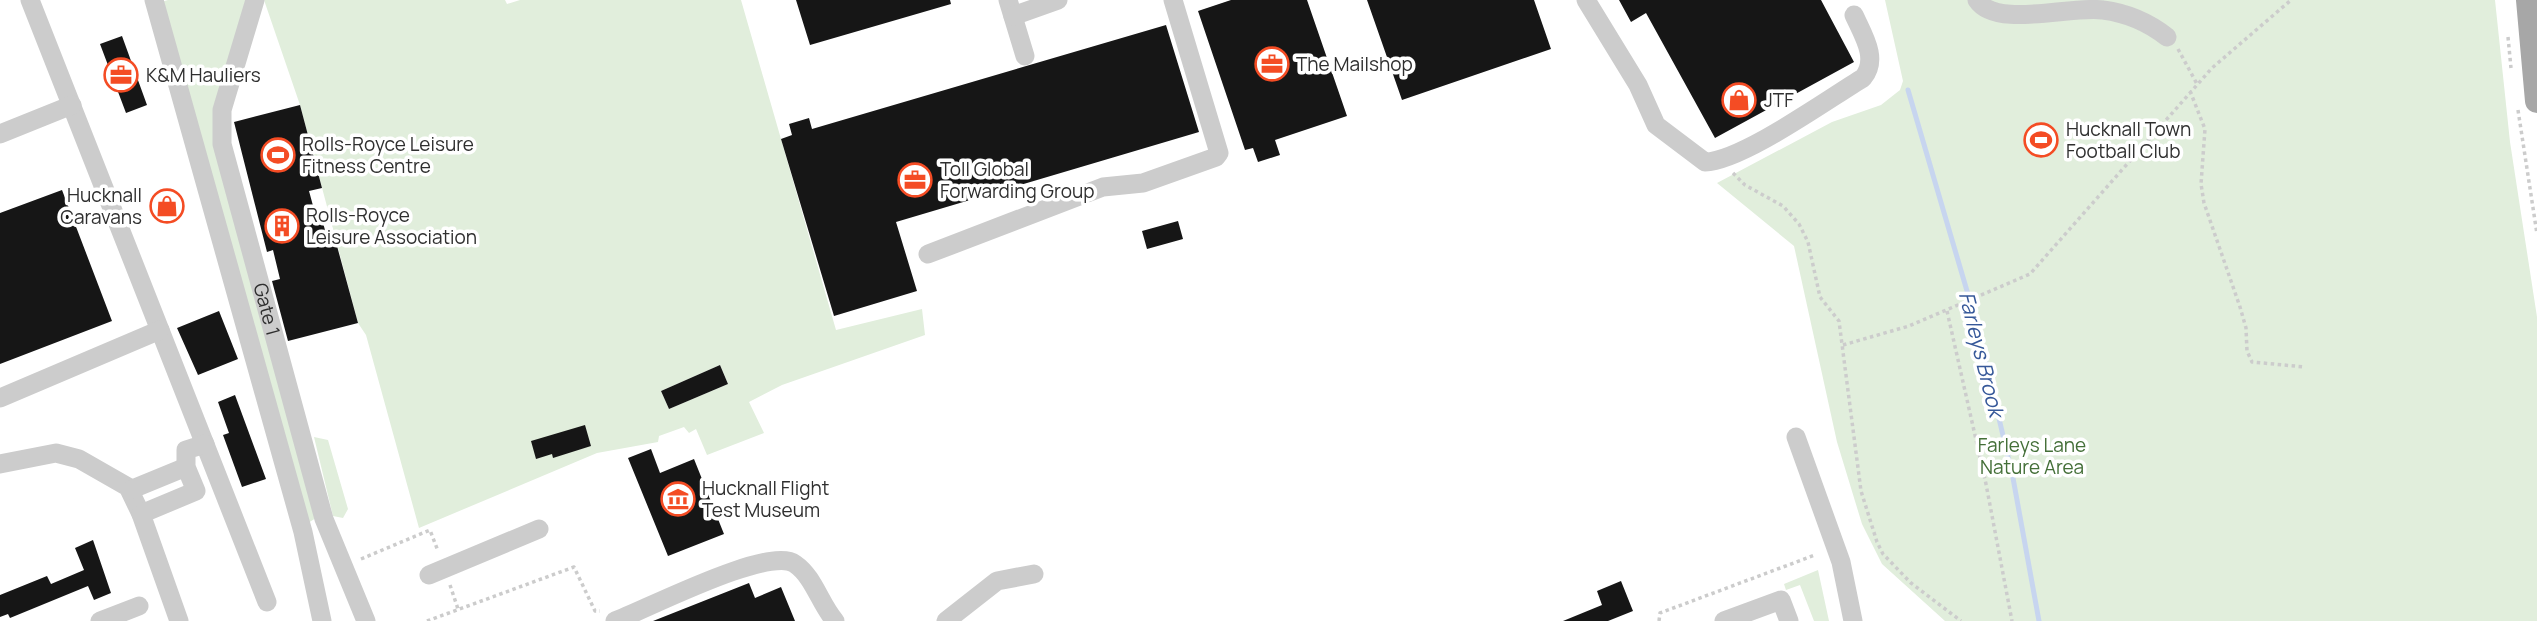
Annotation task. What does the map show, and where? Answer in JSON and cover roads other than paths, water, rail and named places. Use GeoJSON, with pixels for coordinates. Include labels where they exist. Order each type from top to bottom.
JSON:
{"type":"FeatureCollection","features":[{"type":"Feature","properties":{"kind":"main road"},"geometry":{"type":"LineString","coordinates":[[2527,105],[2528,0]]}},
{"type":"Feature","properties":{"kind":"street"},"geometry":{"type":"LineString","coordinates":[[30,0],[267,602]]}},
{"type":"Feature","properties":{"kind":"street"},"geometry":{"type":"LineString","coordinates":[[154,0],[303,532],[322,621]]}},
{"type":"Feature","properties":{"kind":"street","name":"Gate 1"},"geometry":{"type":"LineString","coordinates":[[255,0],[222,110],[222,144],[296,421],[359,619]]}},
{"type":"Feature","properties":{"kind":"street"},"geometry":{"type":"LineString","coordinates":[[1025,56],[1010,8],[1058,0]]}},
{"type":"Feature","properties":{"kind":"street"},"geometry":{"type":"LineString","coordinates":[[928,254],[1103,187],[1143,183],[1216,157],[1219,153],[1173,0]]}},
{"type":"Feature","properties":{"kind":"street"},"geometry":{"type":"LineString","coordinates":[[1586,0],[1638,85],[1647,113],[1656,125],[1694,157],[1705,162],[1720,161],[1863,78],[1869,71],[1870,56],[1854,15]]}},
{"type":"Feature","properties":{"kind":"street"},"geometry":{"type":"LineString","coordinates":[[1978,0],[1989,11],[2005,13],[2101,9],[2139,19],[2167,37]]}},
{"type":"Feature","properties":{"kind":"street"},"geometry":{"type":"LineString","coordinates":[[0,134],[72,105]]}},
{"type":"Feature","properties":{"kind":"street"},"geometry":{"type":"LineString","coordinates":[[0,398],[160,330]]}},
{"type":"Feature","properties":{"kind":"street"},"geometry":{"type":"LineString","coordinates":[[1796,437],[1841,562],[1853,621]]}},
{"type":"Feature","properties":{"kind":"street"},"geometry":{"type":"LineString","coordinates":[[141,514],[196,491],[186,467],[186,450],[205,444]]}},
{"type":"Feature","properties":{"kind":"street"},"geometry":{"type":"LineString","coordinates":[[0,464],[56,453],[79,459],[117,479],[130,490],[179,621]]}},
{"type":"Feature","properties":{"kind":"street"},"geometry":{"type":"LineString","coordinates":[[130,490],[186,467]]}},
{"type":"Feature","properties":{"kind":"street"},"geometry":{"type":"LineString","coordinates":[[161,477],[171,501]]}},
{"type":"Feature","properties":{"kind":"street"},"geometry":{"type":"LineString","coordinates":[[436,572],[539,529]]}},
{"type":"Feature","properties":{"kind":"street"},"geometry":{"type":"LineString","coordinates":[[303,532],[332,539]]}},
{"type":"Feature","properties":{"kind":"street"},"geometry":{"type":"LineString","coordinates":[[611,616],[666,601],[705,581],[777,558],[792,561],[803,571],[835,621]]}},
{"type":"Feature","properties":{"kind":"street"},"geometry":{"type":"LineString","coordinates":[[946,621],[997,581],[1034,574]]}},
{"type":"Feature","properties":{"kind":"street"},"geometry":{"type":"LineString","coordinates":[[1724,621],[1781,600],[1789,621]]}},
{"type":"Feature","properties":{"kind":"street"},"geometry":{"type":"LineString","coordinates":[[100,621],[128,613]]}},
{"type":"Feature","properties":{"kind":"waterway","name":"Farleys Brook"},"geometry":{"type":"LineString","coordinates":[[1908,90],[1977,325],[2013,478],[2039,621]]}},
{"type":"Feature","properties":{"kind":"place","name":"The Mailshop"},"geometry":{"type":"Point","coordinates":[1272,64]}},
{"type":"Feature","properties":{"kind":"place","name":"K&M Hauliers"},"geometry":{"type":"Point","coordinates":[121,75]}},
{"type":"Feature","properties":{"kind":"place","name":"JTF"},"geometry":{"type":"Point","coordinates":[1739,100]}},
{"type":"Feature","properties":{"kind":"place","name":"Hucknall Town Football Club"},"geometry":{"type":"Point","coordinates":[2041,140]}},
{"type":"Feature","properties":{"kind":"place","name":"Rolls-Royce Leisure Fitness Centre"},"geometry":{"type":"Point","coordinates":[278,155]}},
{"type":"Feature","properties":{"kind":"place","name":"Toll Global Forwarding Group"},"geometry":{"type":"Point","coordinates":[915,180]}},
{"type":"Feature","properties":{"kind":"place","name":"Hucknall Caravans"},"geometry":{"type":"Point","coordinates":[167,206]}},
{"type":"Feature","properties":{"kind":"place","name":"Rolls-Royce Leisure Association"},"geometry":{"type":"Point","coordinates":[282,226]}},
{"type":"Feature","properties":{"kind":"place","name":"Hucknall Flight Test Museum"},"geometry":{"type":"Point","coordinates":[678,499]}},
{"type":"Feature","properties":{"kind":"park label","name":"Farleys Lane Nature Area"},"geometry":{"type":"Point","coordinates":[2032,456]}}]}
